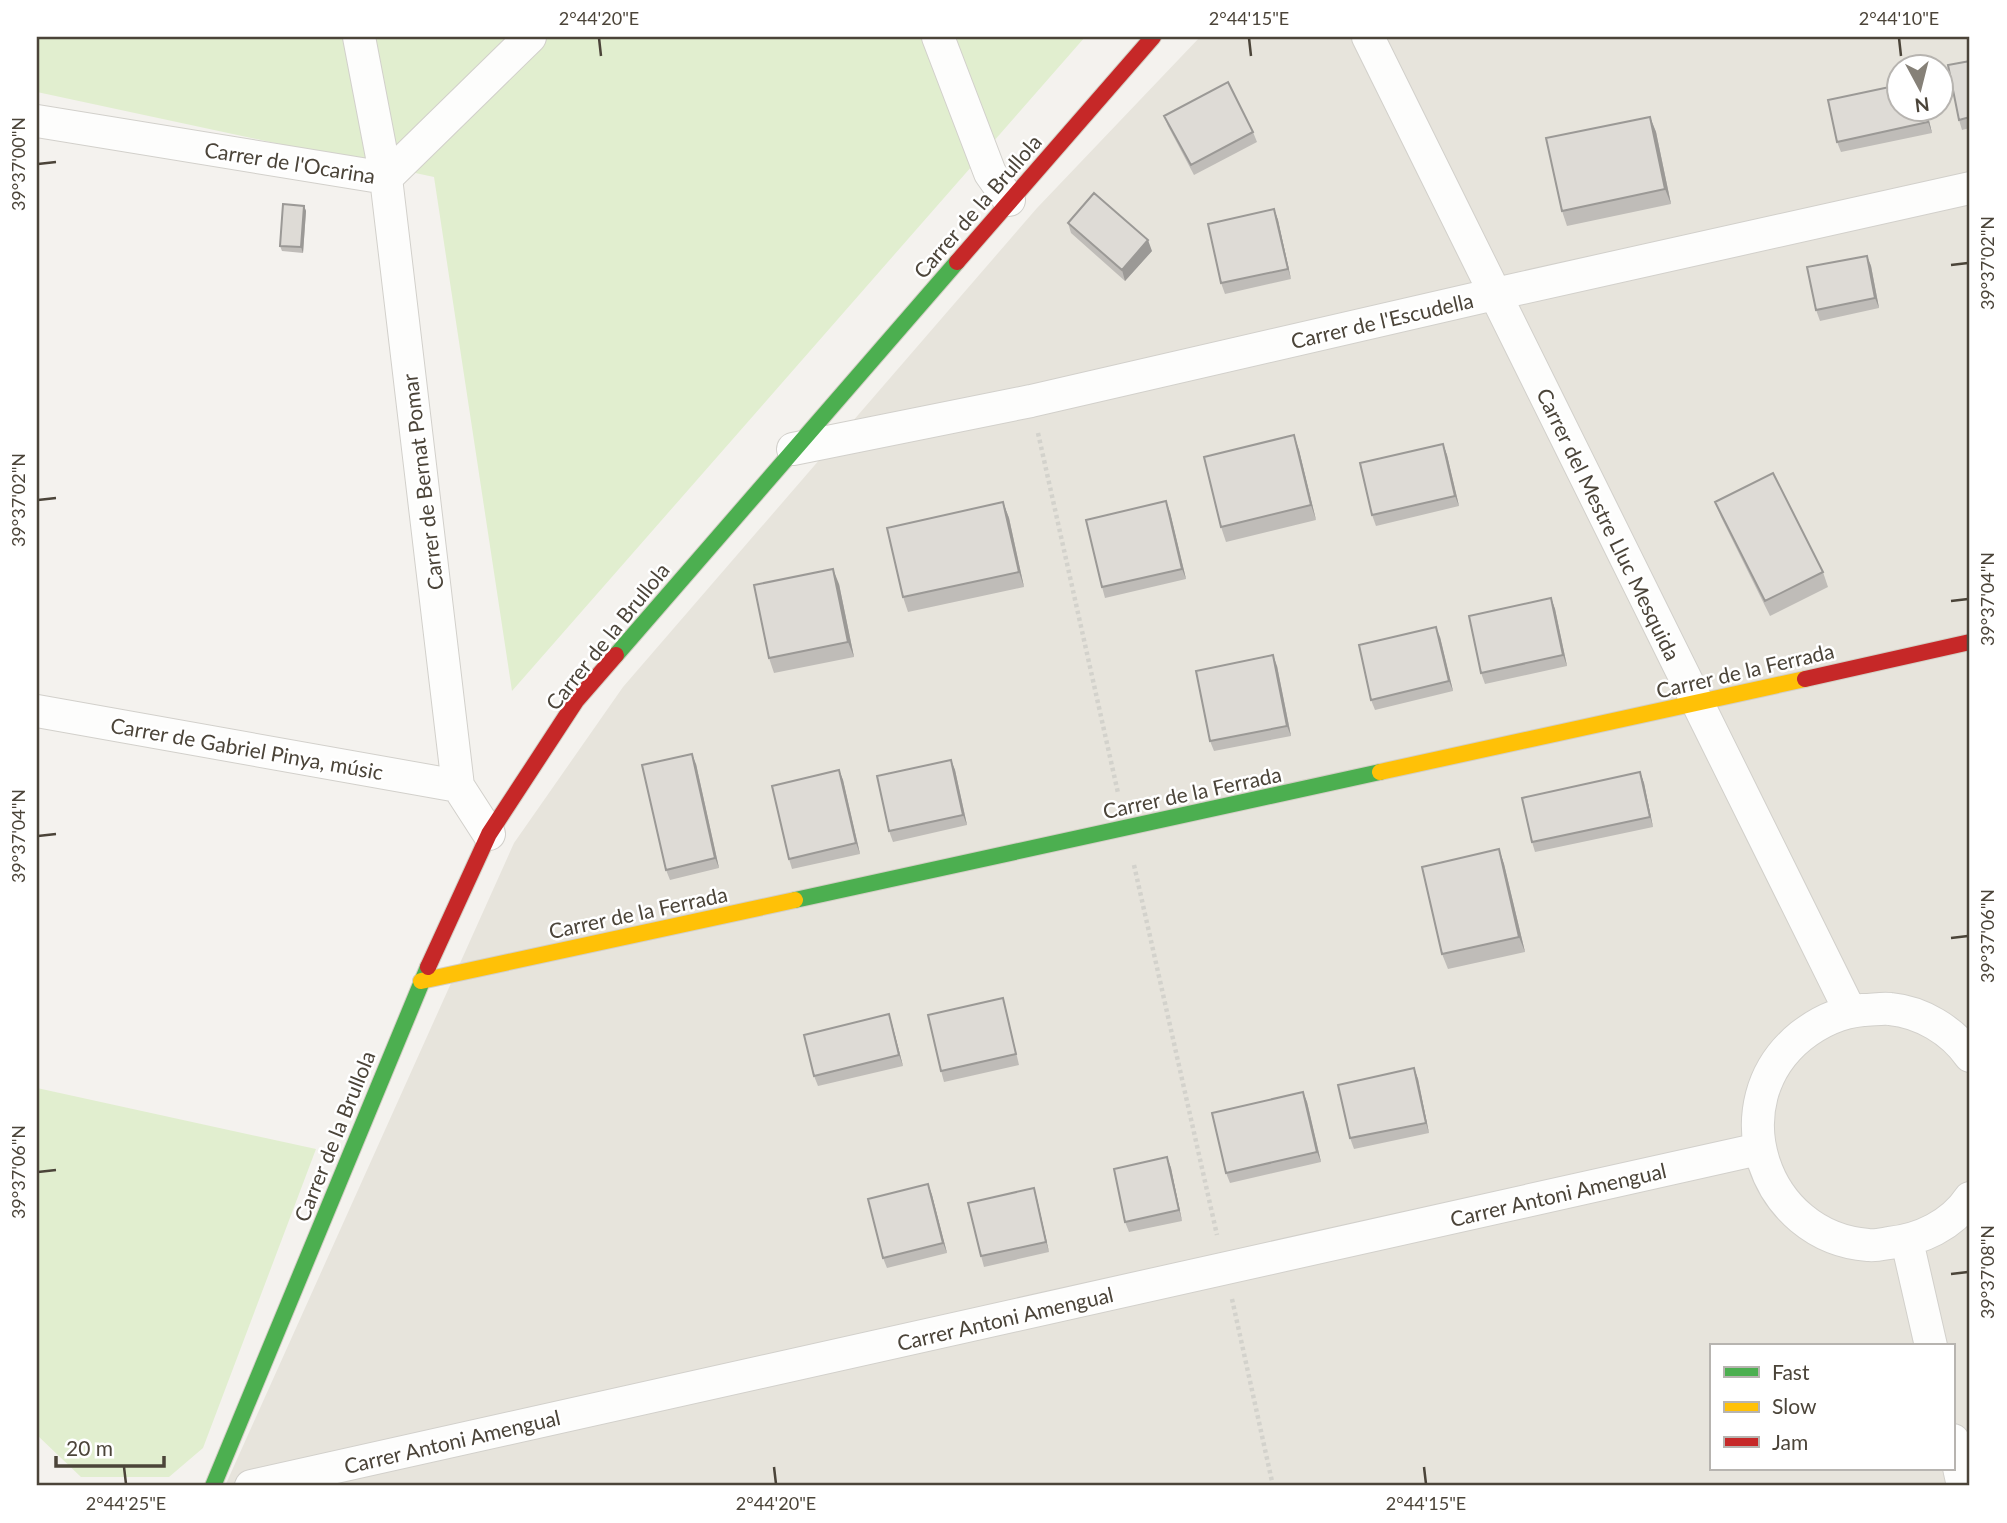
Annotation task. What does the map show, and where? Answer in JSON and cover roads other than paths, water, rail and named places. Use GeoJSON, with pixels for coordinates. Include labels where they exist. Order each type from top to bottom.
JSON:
{"type":"FeatureCollection","features":[{"type":"Feature","properties":{"kind":"street","name":"Carrer de Bernat Pomar"},"geometry":{"type":"LineString","coordinates":[[359,37],[386,178],[458,786]]}},
{"type":"Feature","properties":{"kind":"street","name":"Carrer de l'Ocarina"},"geometry":{"type":"LineString","coordinates":[[37,121],[386,178],[530,37]]}},
{"type":"Feature","properties":{"kind":"street"},"geometry":{"type":"LineString","coordinates":[[938,37],[990,173],[1009,200]]}},
{"type":"Feature","properties":{"kind":"street","name":"Carrer de la Brullola"},"geometry":{"type":"LineString","coordinates":[[213,1486],[421,981],[488,834],[576,702],[1153,37]]}},
{"type":"Feature","properties":{"kind":"street","name":"Carrer del Mestre Lluc Mesquida"},"geometry":{"type":"LineString","coordinates":[[1368,37],[1850,1011]]}},
{"type":"Feature","properties":{"kind":"street","name":"Carrer de l'Escudella"},"geometry":{"type":"LineString","coordinates":[[793,449],[1031,401],[1970,188]]}},
{"type":"Feature","properties":{"kind":"street","name":"Carrer de la Ferrada"},"geometry":{"type":"LineString","coordinates":[[421,981],[1970,642]]}},
{"type":"Feature","properties":{"kind":"street","name":"Carrer de Gabriel Pinya, músic"},"geometry":{"type":"LineString","coordinates":[[37,711],[458,786]]}},
{"type":"Feature","properties":{"kind":"street"},"geometry":{"type":"LineString","coordinates":[[458,786],[488,834]]}},
{"type":"Feature","properties":{"kind":"street"},"geometry":{"type":"LineString","coordinates":[[1970,1056],[1960,1042],[1927,1019],[1890,1009],[1850,1011],[1816,1024],[1788,1047],[1768,1078],[1758,1113],[1759,1149],[1772,1186],[1797,1216],[1830,1237],[1869,1245],[1907,1241],[1939,1228],[1965,1206],[1970,1198]]}},
{"type":"Feature","properties":{"kind":"street","name":"Carrer Antoni Amengual"},"geometry":{"type":"LineString","coordinates":[[251,1486],[1759,1149]]}},
{"type":"Feature","properties":{"kind":"street"},"geometry":{"type":"LineString","coordinates":[[1907,1241],[1931,1344]]}},
{"type":"Feature","properties":{"kind":"street"},"geometry":{"type":"LineString","coordinates":[[1954,1445],[1963,1486]]}}]}
